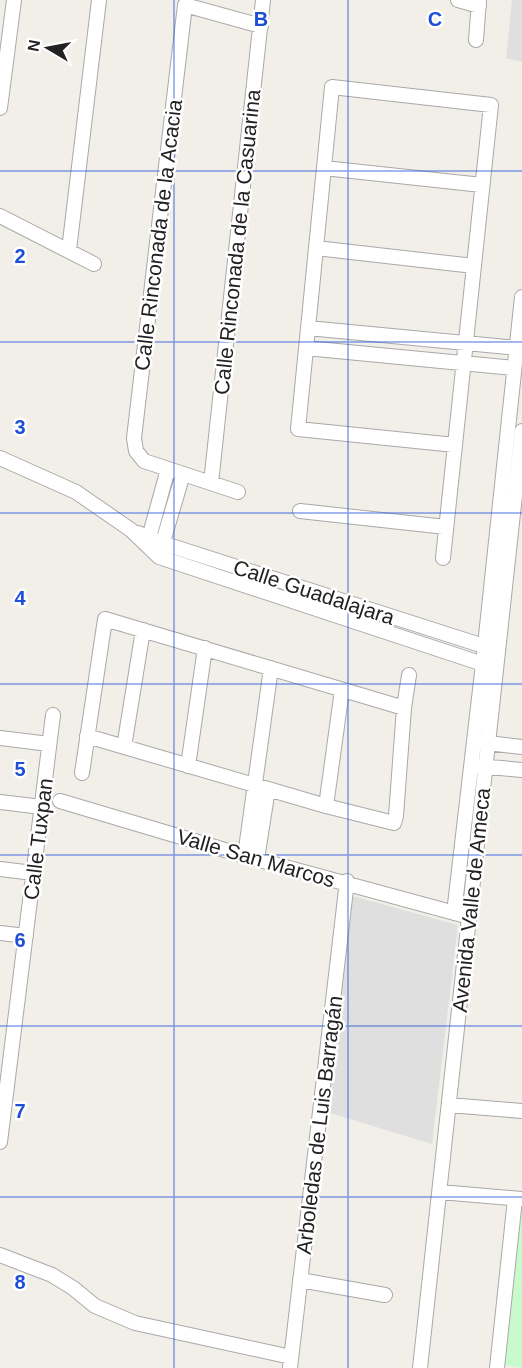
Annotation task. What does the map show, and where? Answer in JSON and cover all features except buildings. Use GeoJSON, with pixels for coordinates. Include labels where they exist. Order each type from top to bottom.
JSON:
{"type":"FeatureCollection","features":[{"type":"Feature","properties":{"kind":"street"},"geometry":{"type":"LineString","coordinates":[[0,108],[14,0]]}},
{"type":"Feature","properties":{"kind":"street"},"geometry":{"type":"LineString","coordinates":[[69,250],[99,0]]}},
{"type":"Feature","properties":{"kind":"street","name":"Calle Rinconada de la Casuarina"},"geometry":{"type":"LineString","coordinates":[[211,483],[263,0]]}},
{"type":"Feature","properties":{"kind":"street"},"geometry":{"type":"LineString","coordinates":[[458,0],[479,3],[476,40]]}},
{"type":"Feature","properties":{"kind":"street","name":"Calle Rinconada de la Acacia"},"geometry":{"type":"LineString","coordinates":[[168,469],[144,461],[136,451],[134,438],[185,5],[261,26]]}},
{"type":"Feature","properties":{"kind":"street"},"geometry":{"type":"LineString","coordinates":[[443,558],[464,363],[482,185],[491,105],[332,87],[298,429],[455,445]]}},
{"type":"Feature","properties":{"kind":"street"},"geometry":{"type":"LineString","coordinates":[[324,168],[482,185]]}},
{"type":"Feature","properties":{"kind":"street"},"geometry":{"type":"LineString","coordinates":[[0,216],[94,264]]}},
{"type":"Feature","properties":{"kind":"street"},"geometry":{"type":"LineString","coordinates":[[316,248],[474,266]]}},
{"type":"Feature","properties":{"kind":"street"},"geometry":{"type":"LineString","coordinates":[[454,913],[472,765],[481,742],[490,667],[485,646],[522,297]]}},
{"type":"Feature","properties":{"kind":"street"},"geometry":{"type":"LineString","coordinates":[[308,328],[517,348]]}},
{"type":"Feature","properties":{"kind":"street"},"geometry":{"type":"LineString","coordinates":[[306,348],[514,368]]}},
{"type":"Feature","properties":{"kind":"street"},"geometry":{"type":"LineString","coordinates":[[490,667],[499,651],[522,431]]}},
{"type":"Feature","properties":{"kind":"street","name":"Calle Guadalajara"},"geometry":{"type":"LineString","coordinates":[[0,458],[76,492],[160,550],[373,628],[490,667]]}},
{"type":"Feature","properties":{"kind":"street"},"geometry":{"type":"LineString","coordinates":[[148,541],[168,469],[238,492]]}},
{"type":"Feature","properties":{"kind":"street"},"geometry":{"type":"LineString","coordinates":[[160,550],[183,474]]}},
{"type":"Feature","properties":{"kind":"street"},"geometry":{"type":"LineString","coordinates":[[300,511],[446,527]]}},
{"type":"Feature","properties":{"kind":"street","name":"Calle Guadalajara"},"geometry":{"type":"LineString","coordinates":[[160,550],[378,612],[499,651]]}},
{"type":"Feature","properties":{"kind":"street"},"geometry":{"type":"LineString","coordinates":[[373,628],[367,622],[368,616],[372,612],[378,612]]}},
{"type":"Feature","properties":{"kind":"street"},"geometry":{"type":"LineString","coordinates":[[82,773],[105,619],[404,708]]}},
{"type":"Feature","properties":{"kind":"street"},"geometry":{"type":"LineString","coordinates":[[124,747],[142,630]]}},
{"type":"Feature","properties":{"kind":"street"},"geometry":{"type":"LineString","coordinates":[[188,766],[205,648]]}},
{"type":"Feature","properties":{"kind":"street"},"geometry":{"type":"LineString","coordinates":[[251,857],[261,787],[271,668]]}},
{"type":"Feature","properties":{"kind":"street"},"geometry":{"type":"LineString","coordinates":[[87,736],[326,806],[394,823],[409,675]]}},
{"type":"Feature","properties":{"kind":"street"},"geometry":{"type":"LineString","coordinates":[[326,806],[342,690]]}},
{"type":"Feature","properties":{"kind":"street","name":"Calle Tuxpan"},"geometry":{"type":"LineString","coordinates":[[0,1142],[6,1034],[26,936],[53,715]]}},
{"type":"Feature","properties":{"kind":"street"},"geometry":{"type":"LineString","coordinates":[[0,738],[49,744]]}},
{"type":"Feature","properties":{"kind":"street"},"geometry":{"type":"LineString","coordinates":[[481,742],[522,747]]}},
{"type":"Feature","properties":{"kind":"street","name":"Avenida Valle de Ameca"},"geometry":{"type":"LineString","coordinates":[[420,1368],[486,766],[481,742]]}},
{"type":"Feature","properties":{"kind":"street"},"geometry":{"type":"LineString","coordinates":[[472,765],[522,770]]}},
{"type":"Feature","properties":{"kind":"street","name":"Valle San Marcos"},"geometry":{"type":"LineString","coordinates":[[60,801],[251,857],[470,917]]}},
{"type":"Feature","properties":{"kind":"street"},"geometry":{"type":"LineString","coordinates":[[0,802],[42,807]]}},
{"type":"Feature","properties":{"kind":"street"},"geometry":{"type":"LineString","coordinates":[[0,869],[33,873]]}},
{"type":"Feature","properties":{"kind":"street","name":"Arboledas de Luis Barragán"},"geometry":{"type":"LineString","coordinates":[[290,1362],[347,882]]}},
{"type":"Feature","properties":{"kind":"street"},"geometry":{"type":"LineString","coordinates":[[0,933],[26,936]]}},
{"type":"Feature","properties":{"kind":"street"},"geometry":{"type":"LineString","coordinates":[[449,1105],[522,1111]]}},
{"type":"Feature","properties":{"kind":"street"},"geometry":{"type":"LineString","coordinates":[[440,1192],[518,1199],[497,1368]]}},
{"type":"Feature","properties":{"kind":"street"},"geometry":{"type":"LineString","coordinates":[[0,1255],[51,1275],[73,1288],[95,1306],[135,1323],[290,1362]]}},
{"type":"Feature","properties":{"kind":"street"},"geometry":{"type":"LineString","coordinates":[[300,1280],[385,1295]]}},
{"type":"Feature","properties":{"kind":"shaded area"},"geometry":{"type":"Polygon","coordinates":[[[512,0],[522,0],[522,62],[506,58],[512,0]]]}},
{"type":"Feature","properties":{"kind":"shaded area"},"geometry":{"type":"Polygon","coordinates":[[[353,896],[458,925],[432,1144],[327,1112],[353,896]]]}},
{"type":"Feature","properties":{"kind":"green space"},"geometry":{"type":"Polygon","coordinates":[[[522,1203],[522,1368],[503,1365],[522,1203]]]}}]}
